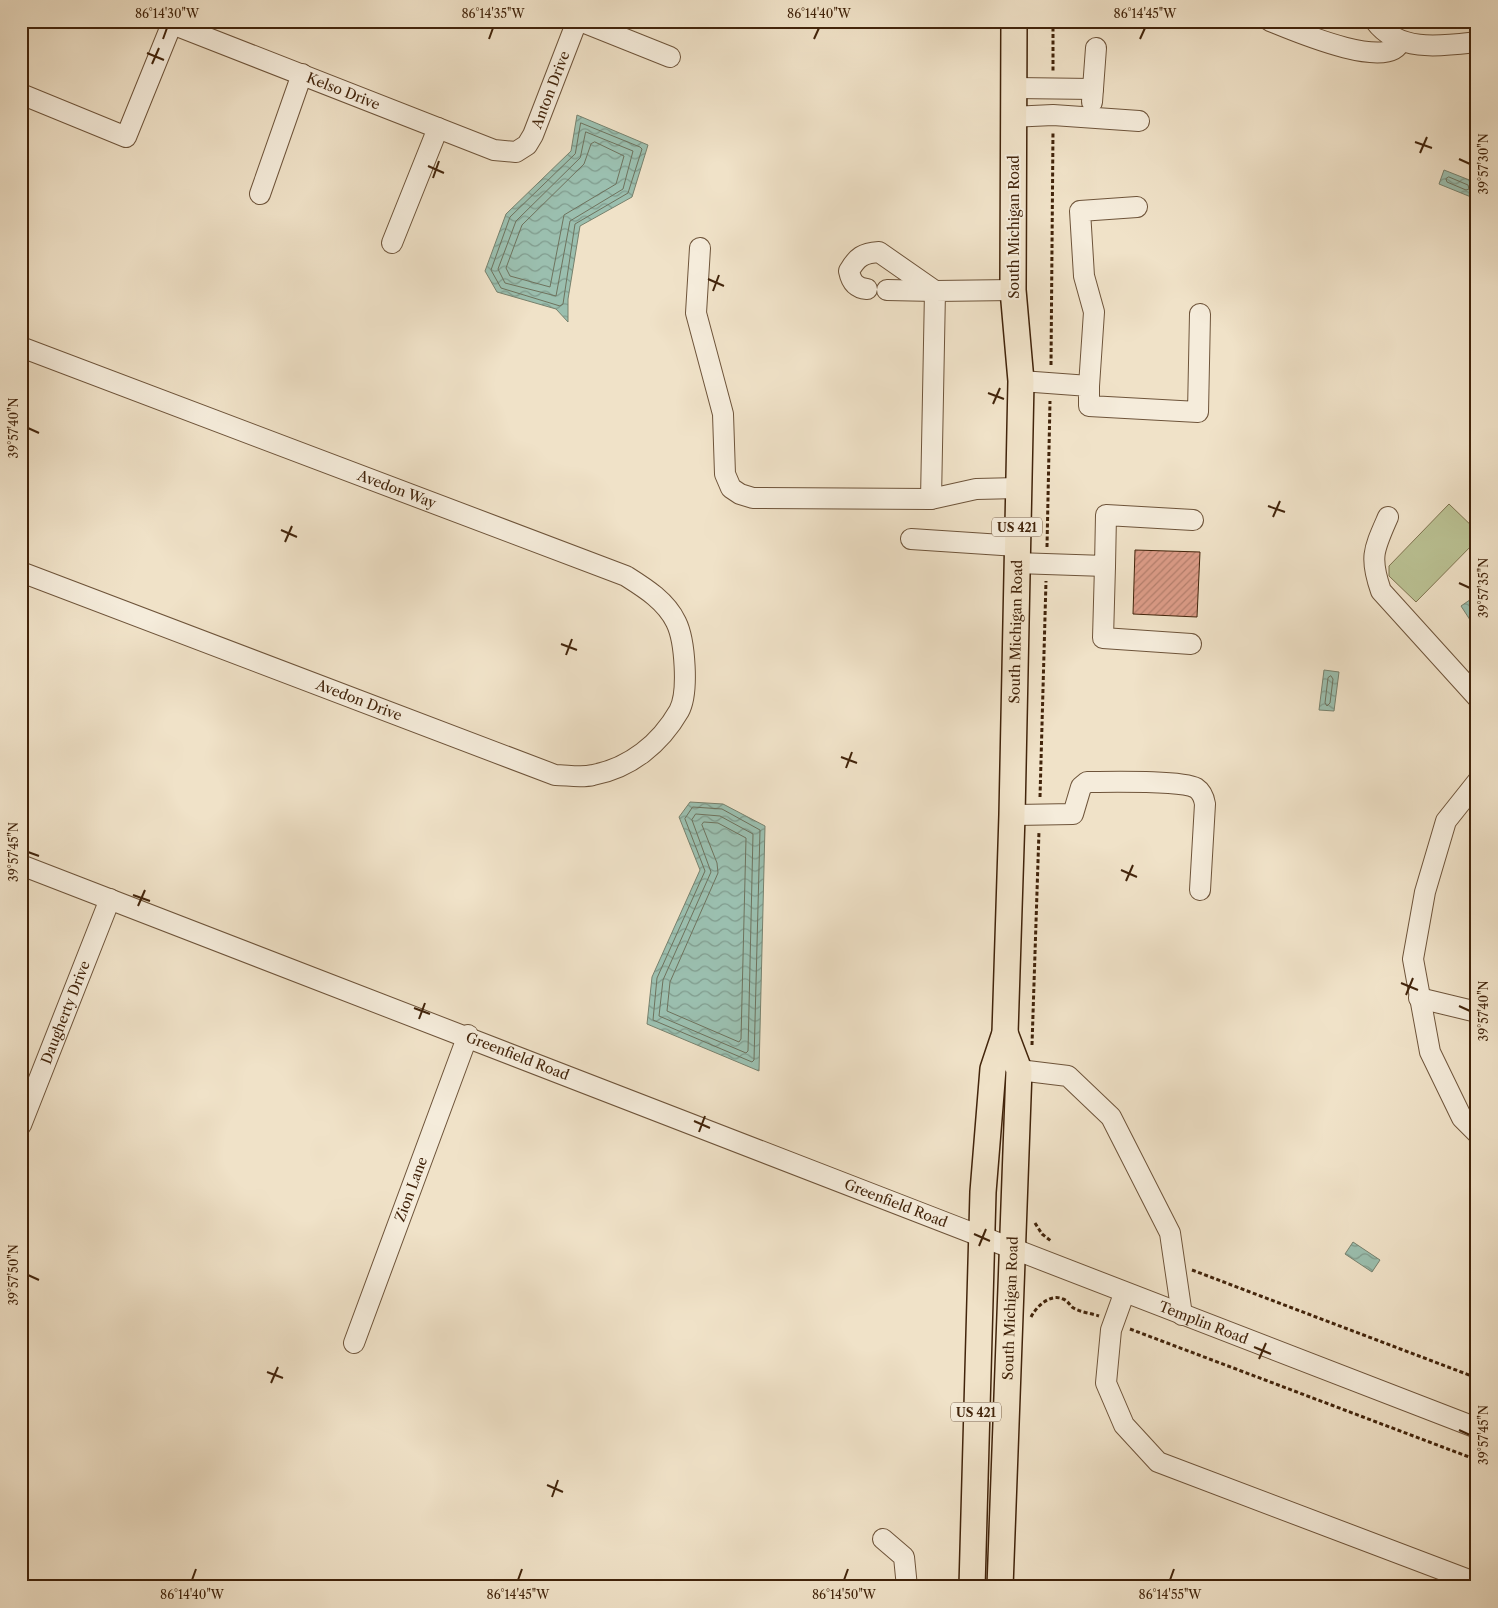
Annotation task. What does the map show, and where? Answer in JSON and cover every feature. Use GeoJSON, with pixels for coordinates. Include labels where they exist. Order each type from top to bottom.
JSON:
{"type":"FeatureCollection","features":[{"type":"Feature","properties":{"kind":"main road","name":"South Michigan Road"},"geometry":{"type":"LineString","coordinates":[[972,1587],[981,1236],[993,1069],[1005,1033],[1012,815],[1021,381],[1013,290],[1014,21]]}},
{"type":"Feature","properties":{"kind":"main road","name":"South Michigan Road"},"geometry":{"type":"LineString","coordinates":[[1000,1587],[1013,1249],[1025,1071],[1005,1033]]}},
{"type":"Feature","properties":{"kind":"street"},"geometry":{"type":"LineString","coordinates":[[579,21],[670,58]]}},
{"type":"Feature","properties":{"kind":"street","name":"Anton Drive"},"geometry":{"type":"LineString","coordinates":[[516,152],[527,145],[534,135],[579,21]]}},
{"type":"Feature","properties":{"kind":"street"},"geometry":{"type":"LineString","coordinates":[[1270,21],[1341,47],[1375,53],[1393,51],[1398,47],[1400,41]]}},
{"type":"Feature","properties":{"kind":"street"},"geometry":{"type":"LineString","coordinates":[[1375,21],[1389,35],[1400,41],[1426,46],[1477,42]]}},
{"type":"Feature","properties":{"kind":"street"},"geometry":{"type":"LineString","coordinates":[[21,94],[126,137],[173,22]]}},
{"type":"Feature","properties":{"kind":"street","name":"Kelso Drive"},"geometry":{"type":"LineString","coordinates":[[173,22],[494,150],[516,152]]}},
{"type":"Feature","properties":{"kind":"street"},"geometry":{"type":"LineString","coordinates":[[1091,116],[1096,48]]}},
{"type":"Feature","properties":{"kind":"street"},"geometry":{"type":"LineString","coordinates":[[260,194],[302,74]]}},
{"type":"Feature","properties":{"kind":"street"},"geometry":{"type":"LineString","coordinates":[[1014,88],[1093,90]]}},
{"type":"Feature","properties":{"kind":"street"},"geometry":{"type":"LineString","coordinates":[[1014,117],[1091,116],[1139,121]]}},
{"type":"Feature","properties":{"kind":"street"},"geometry":{"type":"LineString","coordinates":[[392,243],[438,128]]}},
{"type":"Feature","properties":{"kind":"street"},"geometry":{"type":"LineString","coordinates":[[1137,207],[1080,211],[1084,276],[1094,312],[1089,406],[1198,412],[1200,314]]}},
{"type":"Feature","properties":{"kind":"street"},"geometry":{"type":"LineString","coordinates":[[700,248],[696,313],[723,414],[726,474],[731,488],[740,494],[753,498],[931,499],[976,489],[1018,488]]}},
{"type":"Feature","properties":{"kind":"street"},"geometry":{"type":"LineString","coordinates":[[867,289],[860,289],[851,281],[848,271],[864,253],[879,252],[935,291]]}},
{"type":"Feature","properties":{"kind":"street"},"geometry":{"type":"LineString","coordinates":[[887,290],[1013,290]]}},
{"type":"Feature","properties":{"kind":"street"},"geometry":{"type":"LineString","coordinates":[[931,499],[935,291]]}},
{"type":"Feature","properties":{"kind":"street","name":"Avedon Way"},"geometry":{"type":"LineString","coordinates":[[21,348],[626,576],[654,594],[675,620],[684,643],[685,674],[680,710]]}},
{"type":"Feature","properties":{"kind":"street"},"geometry":{"type":"LineString","coordinates":[[1021,381],[1089,386]]}},
{"type":"Feature","properties":{"kind":"street"},"geometry":{"type":"LineString","coordinates":[[1191,644],[1103,638],[1106,515],[1193,520]]}},
{"type":"Feature","properties":{"kind":"street"},"geometry":{"type":"LineString","coordinates":[[1388,517],[1374,548],[1374,569],[1381,591],[1477,697]]}},
{"type":"Feature","properties":{"kind":"street"},"geometry":{"type":"LineString","coordinates":[[912,539],[1017,554],[1047,563],[1105,566]]}},
{"type":"Feature","properties":{"kind":"street","name":"Avedon Drive"},"geometry":{"type":"LineString","coordinates":[[21,572],[555,775],[592,776],[625,765],[653,747],[680,710]]}},
{"type":"Feature","properties":{"kind":"street"},"geometry":{"type":"LineString","coordinates":[[1012,815],[1073,814],[1081,787],[1087,782],[1180,784],[1196,788],[1203,795],[1205,804],[1200,890]]}},
{"type":"Feature","properties":{"kind":"street"},"geometry":{"type":"LineString","coordinates":[[1477,782],[1446,822],[1425,892],[1413,959],[1430,1052],[1462,1118],[1477,1133]]}},
{"type":"Feature","properties":{"kind":"street","name":"Greenfield Road"},"geometry":{"type":"LineString","coordinates":[[21,865],[468,1035],[1013,1249]]}},
{"type":"Feature","properties":{"kind":"street","name":"Daugherty Drive"},"geometry":{"type":"LineString","coordinates":[[21,1125],[110,899]]}},
{"type":"Feature","properties":{"kind":"street"},"geometry":{"type":"LineString","coordinates":[[1419,998],[1477,1012]]}},
{"type":"Feature","properties":{"kind":"street","name":"Zion Lane"},"geometry":{"type":"LineString","coordinates":[[354,1343],[468,1035]]}},
{"type":"Feature","properties":{"kind":"street"},"geometry":{"type":"LineString","coordinates":[[1025,1071],[1068,1076],[1110,1117],[1170,1233],[1182,1315]]}},
{"type":"Feature","properties":{"kind":"street","name":"Templin Road"},"geometry":{"type":"LineString","coordinates":[[1013,1249],[1124,1294],[1477,1428]]}},
{"type":"Feature","properties":{"kind":"street"},"geometry":{"type":"LineString","coordinates":[[1124,1294],[1111,1330],[1106,1383],[1124,1424],[1158,1462],[1477,1584]]}},
{"type":"Feature","properties":{"kind":"street"},"geometry":{"type":"LineString","coordinates":[[883,1539],[904,1557],[906,1587]]}},
{"type":"Feature","properties":{"kind":"path"},"geometry":{"type":"LineString","coordinates":[[1053,21],[1053,89]]}},
{"type":"Feature","properties":{"kind":"path"},"geometry":{"type":"LineString","coordinates":[[1025,1071],[1039,814],[1047,563],[1051,382],[1053,115]]}},
{"type":"Feature","properties":{"kind":"path"},"geometry":{"type":"LineString","coordinates":[[1032,1215],[1037,1227],[1051,1241]]}},
{"type":"Feature","properties":{"kind":"path"},"geometry":{"type":"LineString","coordinates":[[1173,1263],[1477,1378]]}},
{"type":"Feature","properties":{"kind":"path"},"geometry":{"type":"LineString","coordinates":[[1029,1322],[1040,1305],[1053,1298],[1058,1298],[1080,1310],[1106,1318]]}},
{"type":"Feature","properties":{"kind":"path"},"geometry":{"type":"LineString","coordinates":[[1122,1326],[1477,1460]]}},
{"type":"Feature","properties":{"kind":"shaded area"},"geometry":{"type":"Polygon","coordinates":[[[1449,504],[1477,531],[1477,540],[1416,602],[1389,576],[1389,566],[1449,504]]]}},
{"type":"Feature","properties":{"kind":"water"},"geometry":{"type":"Polygon","coordinates":[[[577,115],[648,145],[632,197],[580,226],[568,299],[568,322],[556,309],[497,292],[485,271],[506,214],[571,151],[577,115]]]}},
{"type":"Feature","properties":{"kind":"water"},"geometry":{"type":"Polygon","coordinates":[[[1444,170],[1477,183],[1471,197],[1439,184],[1444,170]]]}},
{"type":"Feature","properties":{"kind":"water"},"geometry":{"type":"Polygon","coordinates":[[[1477,595],[1477,620],[1472,623],[1461,606],[1477,595]]]}},
{"type":"Feature","properties":{"kind":"water"},"geometry":{"type":"Polygon","coordinates":[[[1324,670],[1339,672],[1334,711],[1319,710],[1324,670]]]}},
{"type":"Feature","properties":{"kind":"water"},"geometry":{"type":"Polygon","coordinates":[[[690,802],[723,804],[765,826],[759,1071],[647,1024],[652,977],[700,870],[679,817],[690,802]]]}},
{"type":"Feature","properties":{"kind":"water"},"geometry":{"type":"Polygon","coordinates":[[[1353,1242],[1380,1260],[1372,1272],[1345,1254],[1353,1242]]]}},
{"type":"Feature","properties":{"kind":"building"},"geometry":{"type":"Polygon","coordinates":[[[1135,550],[1200,552],[1197,617],[1133,614],[1135,550]]]}}]}
